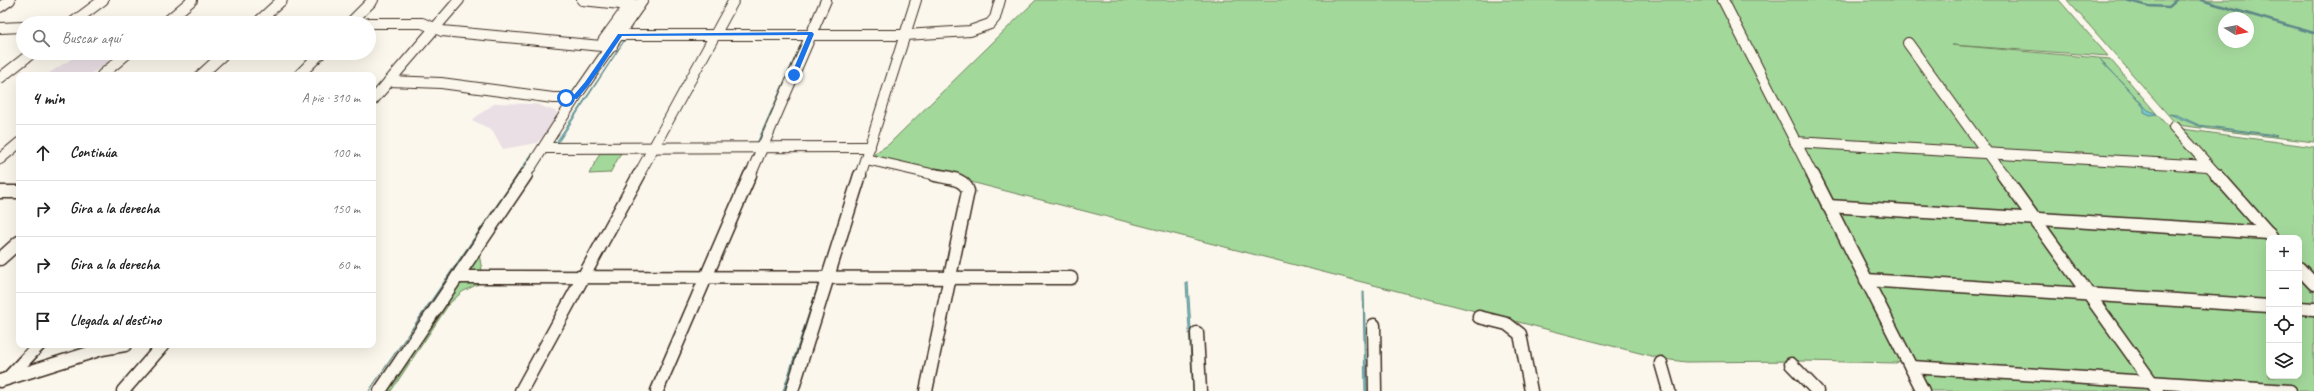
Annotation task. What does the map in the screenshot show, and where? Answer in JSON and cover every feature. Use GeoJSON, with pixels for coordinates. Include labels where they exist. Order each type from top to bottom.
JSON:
{"type":"FeatureCollection","features":[{"type":"Feature","properties":{"kind":"street"},"geometry":{"type":"LineString","coordinates":[[0,7],[10,0]]}},
{"type":"Feature","properties":{"kind":"street"},"geometry":{"type":"LineString","coordinates":[[81,16],[103,0]]}},
{"type":"Feature","properties":{"kind":"street"},"geometry":{"type":"LineString","coordinates":[[173,16],[192,0]]}},
{"type":"Feature","properties":{"kind":"street"},"geometry":{"type":"LineString","coordinates":[[265,16],[282,0]]}},
{"type":"Feature","properties":{"kind":"street"},"geometry":{"type":"LineString","coordinates":[[357,16],[373,0]]}},
{"type":"Feature","properties":{"kind":"street"},"geometry":{"type":"LineString","coordinates":[[376,96],[459,0]]}},
{"type":"Feature","properties":{"kind":"street"},"geometry":{"type":"LineString","coordinates":[[582,0],[636,3]]}},
{"type":"Feature","properties":{"kind":"street"},"geometry":{"type":"LineString","coordinates":[[521,391],[655,148],[734,0]]}},
{"type":"Feature","properties":{"kind":"street"},"geometry":{"type":"LineString","coordinates":[[657,391],[826,0]]}},
{"type":"Feature","properties":{"kind":"street"},"geometry":{"type":"LineString","coordinates":[[792,391],[916,0]]}},
{"type":"Feature","properties":{"kind":"street"},"geometry":{"type":"LineString","coordinates":[[620,35],[906,35],[970,31],[990,24],[995,18],[1000,0]]}},
{"type":"Feature","properties":{"kind":"street"},"geometry":{"type":"LineString","coordinates":[[1723,0],[1923,391]]}},
{"type":"Feature","properties":{"kind":"street"},"geometry":{"type":"LineString","coordinates":[[601,43],[636,3]]}},
{"type":"Feature","properties":{"kind":"street"},"geometry":{"type":"LineString","coordinates":[[380,391],[544,148],[575,98],[620,35],[636,3]]}},
{"type":"Feature","properties":{"kind":"street"},"geometry":{"type":"LineString","coordinates":[[376,24],[422,23],[442,31],[601,43],[612,46]]}},
{"type":"Feature","properties":{"kind":"street"},"geometry":{"type":"LineString","coordinates":[[0,28],[16,28]]}},
{"type":"Feature","properties":{"kind":"street"},"geometry":{"type":"LineString","coordinates":[[1908,43],[2155,387]]}},
{"type":"Feature","properties":{"kind":"street"},"geometry":{"type":"LineString","coordinates":[[0,78],[23,60]]}},
{"type":"Feature","properties":{"kind":"street"},"geometry":{"type":"LineString","coordinates":[[106,72],[120,60]]}},
{"type":"Feature","properties":{"kind":"street"},"geometry":{"type":"LineString","coordinates":[[204,72],[217,60]]}},
{"type":"Feature","properties":{"kind":"street"},"geometry":{"type":"LineString","coordinates":[[302,72],[314,60]]}},
{"type":"Feature","properties":{"kind":"street"},"geometry":{"type":"LineString","coordinates":[[389,81],[441,83],[553,98],[575,98]]}},
{"type":"Feature","properties":{"kind":"street"},"geometry":{"type":"LineString","coordinates":[[2174,127],[2270,235]]}},
{"type":"Feature","properties":{"kind":"street"},"geometry":{"type":"LineString","coordinates":[[1795,142],[2208,166]]}},
{"type":"Feature","properties":{"kind":"street"},"geometry":{"type":"LineString","coordinates":[[0,159],[16,146]]}},
{"type":"Feature","properties":{"kind":"street"},"geometry":{"type":"LineString","coordinates":[[544,148],[870,147]]}},
{"type":"Feature","properties":{"kind":"street"},"geometry":{"type":"LineString","coordinates":[[866,160],[961,181],[966,185],[968,191],[926,391]]}},
{"type":"Feature","properties":{"kind":"street"},"geometry":{"type":"LineString","coordinates":[[0,192],[16,192]]}},
{"type":"Feature","properties":{"kind":"street"},"geometry":{"type":"LineString","coordinates":[[1828,206],[2266,236]]}},
{"type":"Feature","properties":{"kind":"street"},"geometry":{"type":"LineString","coordinates":[[0,259],[16,245]]}},
{"type":"Feature","properties":{"kind":"street"},"geometry":{"type":"LineString","coordinates":[[2302,271],[2314,284]]}},
{"type":"Feature","properties":{"kind":"street"},"geometry":{"type":"LineString","coordinates":[[457,278],[1071,278]]}},
{"type":"Feature","properties":{"kind":"street"},"geometry":{"type":"LineString","coordinates":[[1866,280],[2266,306]]}},
{"type":"Feature","properties":{"kind":"street"},"geometry":{"type":"LineString","coordinates":[[2302,308],[2314,309]]}},
{"type":"Feature","properties":{"kind":"street"},"geometry":{"type":"LineString","coordinates":[[1479,317],[1498,321],[1513,327],[1520,334],[1531,391]]}},
{"type":"Feature","properties":{"kind":"street"},"geometry":{"type":"LineString","coordinates":[[1374,325],[1376,391]]}},
{"type":"Feature","properties":{"kind":"street"},"geometry":{"type":"LineString","coordinates":[[1198,333],[1200,391]]}},
{"type":"Feature","properties":{"kind":"street"},"geometry":{"type":"LineString","coordinates":[[2,382],[36,348]]}},
{"type":"Feature","properties":{"kind":"street"},"geometry":{"type":"LineString","coordinates":[[2,382],[108,348]]}},
{"type":"Feature","properties":{"kind":"street"},"geometry":{"type":"LineString","coordinates":[[123,391],[160,348]]}},
{"type":"Feature","properties":{"kind":"street"},"geometry":{"type":"LineString","coordinates":[[1661,363],[1669,391]]}},
{"type":"Feature","properties":{"kind":"street"},"geometry":{"type":"LineString","coordinates":[[1791,364],[1818,391]]}},
{"type":"Feature","properties":{"kind":"street"},"geometry":{"type":"LineString","coordinates":[[1910,367],[2155,387],[2290,391]]}},
{"type":"Feature","properties":{"kind":"shaded area"},"geometry":{"type":"Polygon","coordinates":[[[70,60],[112,60],[94,72],[51,72],[70,60]]]}},
{"type":"Feature","properties":{"kind":"shaded area"},"geometry":{"type":"Polygon","coordinates":[[[495,103],[536,104],[557,112],[555,124],[537,143],[503,149],[492,130],[472,120],[495,103]]]}},
{"type":"Feature","properties":{"kind":"green space"},"geometry":{"type":"Polygon","coordinates":[[[1036,0],[1722,0],[1901,358],[1900,361],[1896,363],[1802,361],[1686,362],[1663,359],[873,157],[875,153],[888,145],[1036,0]]]}},
{"type":"Feature","properties":{"kind":"green space"},"geometry":{"type":"Polygon","coordinates":[[[1725,0],[2059,0],[2108,56],[1952,45],[2110,59],[2168,127],[2314,147],[2314,391],[1920,391],[1725,0]]]}},
{"type":"Feature","properties":{"kind":"green space"},"geometry":{"type":"Polygon","coordinates":[[[2067,0],[2314,0],[2314,142],[2177,125],[2067,0]]]}},
{"type":"Feature","properties":{"kind":"green space"},"geometry":{"type":"Polygon","coordinates":[[[600,153],[621,153],[610,173],[589,174],[600,153]]]}},
{"type":"Feature","properties":{"kind":"green space"},"geometry":{"type":"Polygon","coordinates":[[[479,254],[484,281],[462,292],[449,304],[391,391],[386,391],[479,254]]]}},
{"type":"Feature","properties":{"kind":"water"},"geometry":{"type":"Polygon","coordinates":[[[804,37],[759,143],[757,143],[804,37]]]}},
{"type":"Feature","properties":{"kind":"water"},"geometry":{"type":"Polygon","coordinates":[[[626,38],[557,144],[555,144],[626,38]]]}},
{"type":"Feature","properties":{"kind":"water"},"geometry":{"type":"Polygon","coordinates":[[[2136,97],[2148,110],[2157,114],[2150,115],[2144,112],[2144,108],[2136,97]]]}},
{"type":"Feature","properties":{"kind":"water"},"geometry":{"type":"Polygon","coordinates":[[[2169,114],[2177,115],[2199,125],[2277,136],[2199,126],[2169,114]]]}},
{"type":"Feature","properties":{"kind":"water"},"geometry":{"type":"Polygon","coordinates":[[[531,155],[533,155],[369,391],[531,155]]]}},
{"type":"Feature","properties":{"kind":"water"},"geometry":{"type":"Polygon","coordinates":[[[819,282],[785,391],[783,391],[819,282]]]}},
{"type":"Feature","properties":{"kind":"water"},"geometry":{"type":"Polygon","coordinates":[[[1186,283],[1188,283],[1195,391],[1193,391],[1186,283]]]}},
{"type":"Feature","properties":{"kind":"water"},"geometry":{"type":"Polygon","coordinates":[[[1364,292],[1367,391],[1365,391],[1364,292]]]}},
{"type":"Feature","properties":{"kind":"waterway"},"geometry":{"type":"LineString","coordinates":[[2126,0],[2148,6],[2169,7],[2177,0]]}},
{"type":"Feature","properties":{"kind":"waterway"},"geometry":{"type":"LineString","coordinates":[[2201,0],[2314,33]]}},
{"type":"Feature","properties":{"kind":"route"},"geometry":{"type":"LineString","coordinates":[[566,98],[575,98],[587,84],[620,35],[812,34],[794,75]]}}]}
